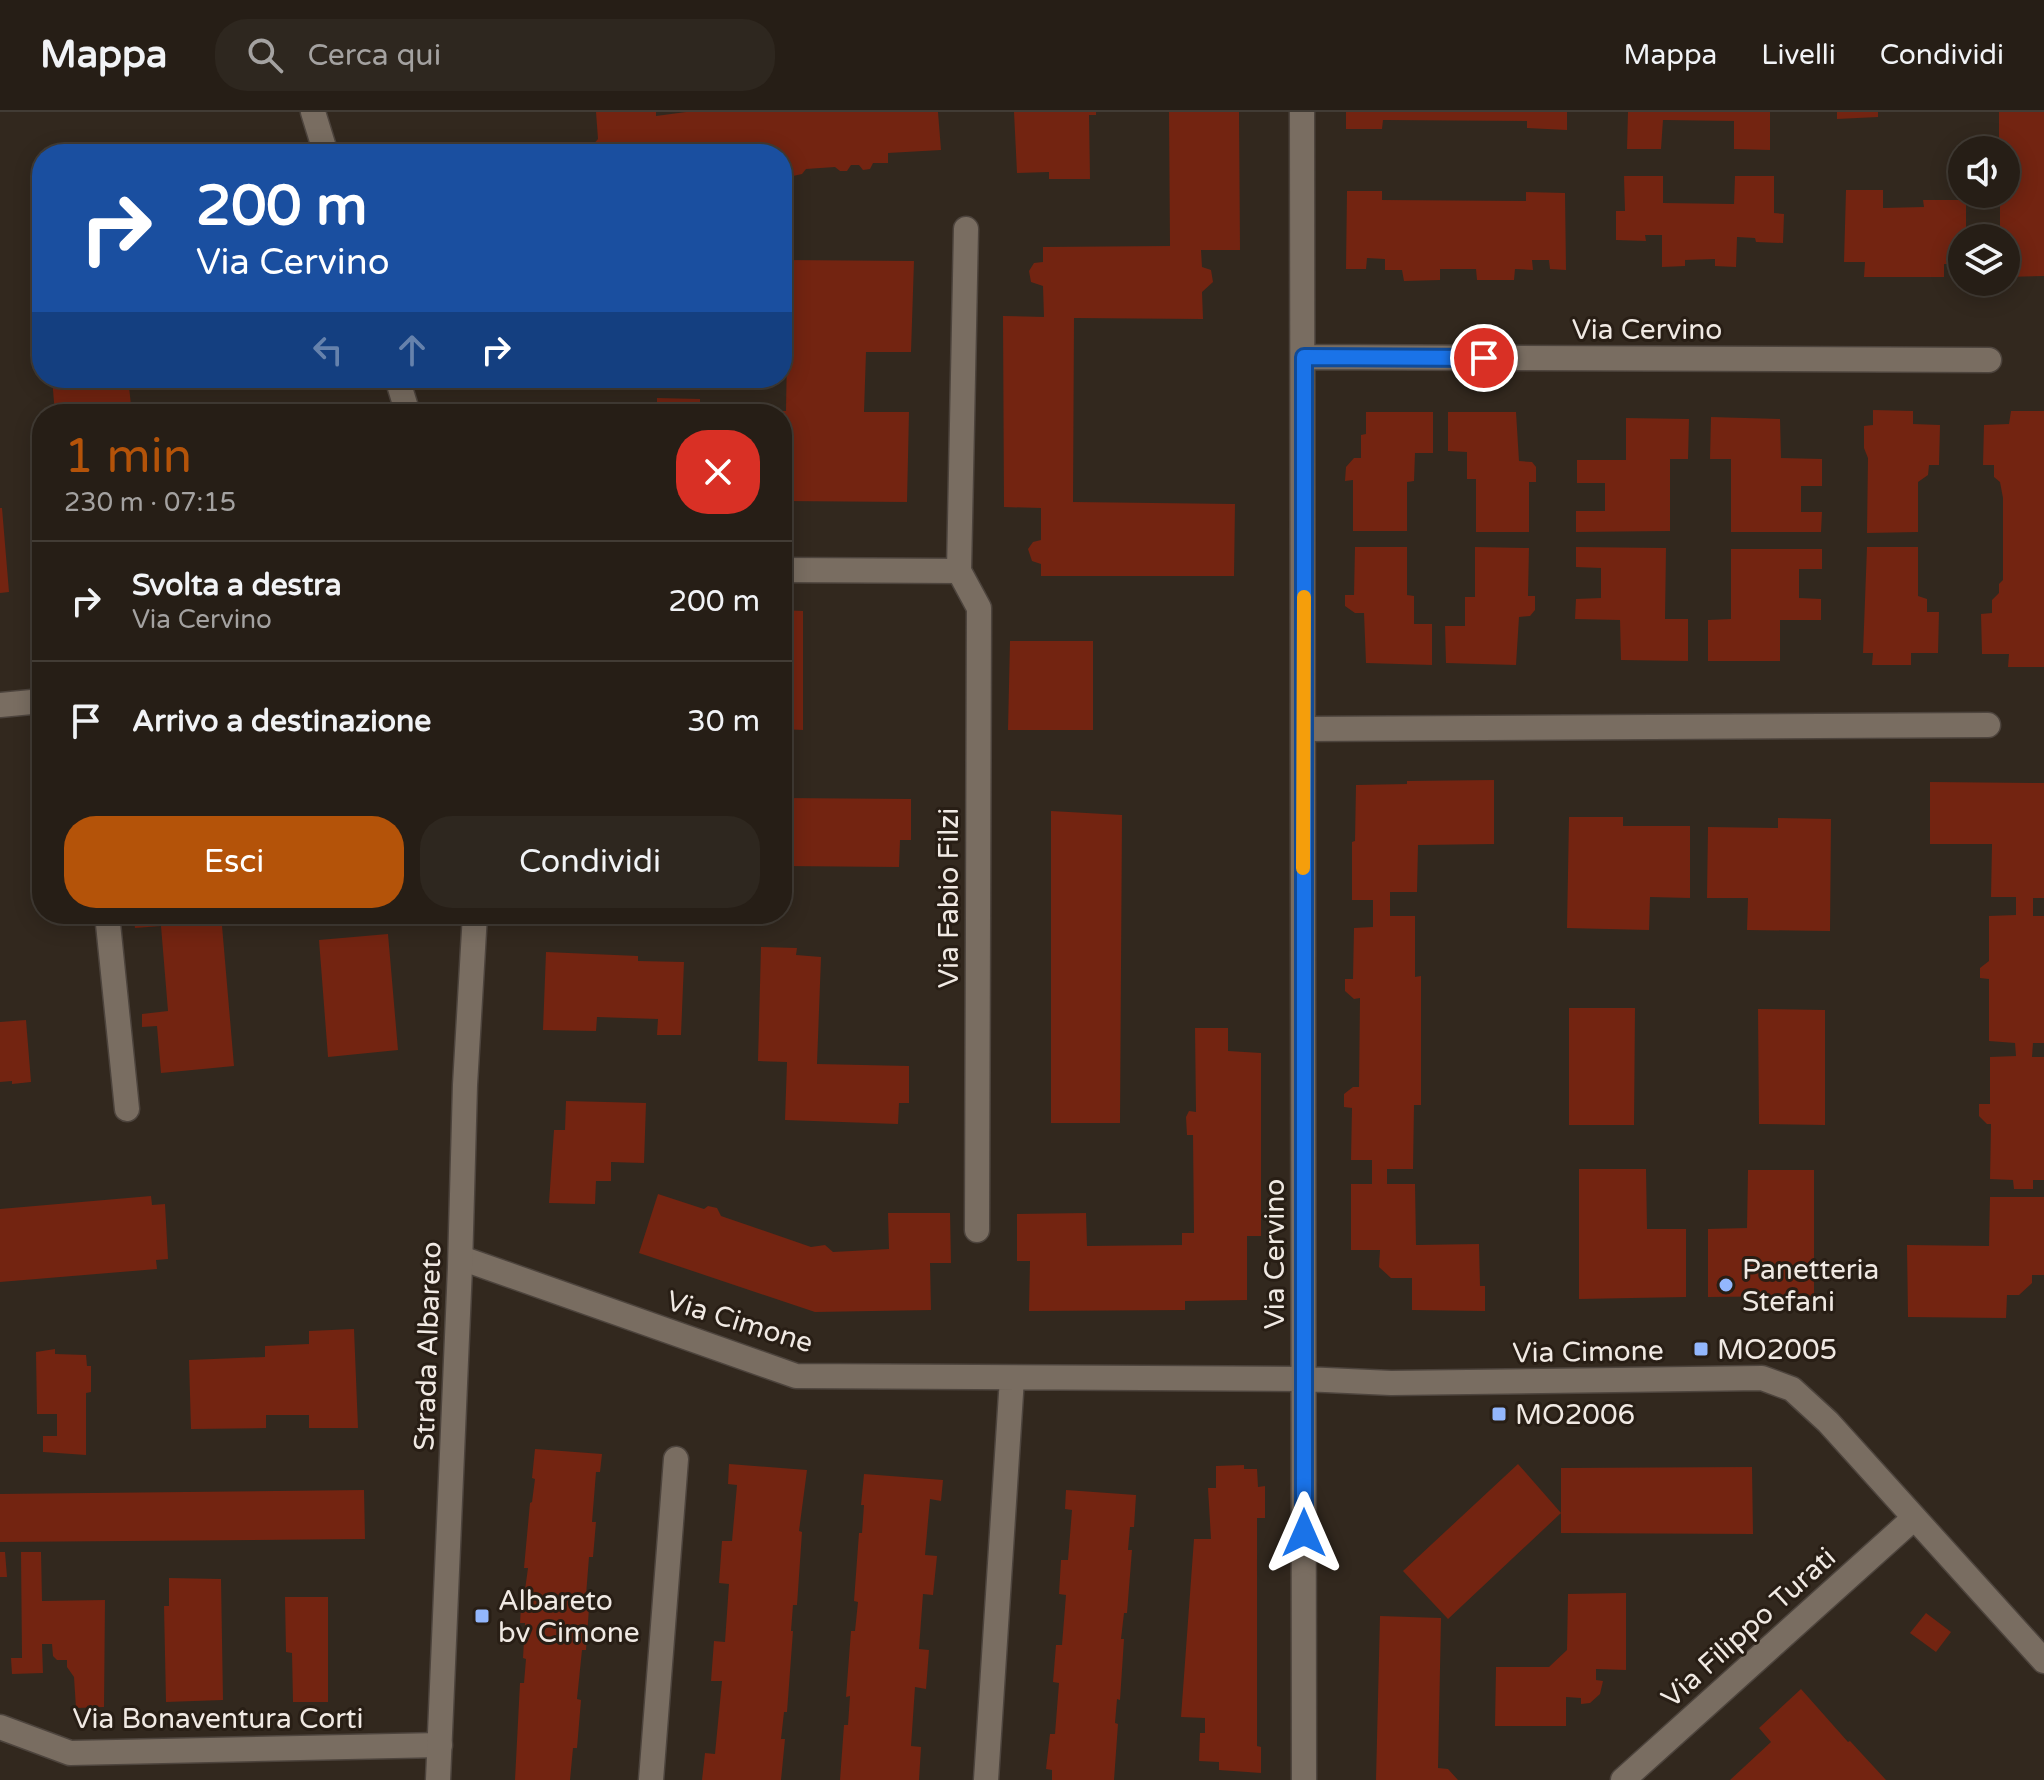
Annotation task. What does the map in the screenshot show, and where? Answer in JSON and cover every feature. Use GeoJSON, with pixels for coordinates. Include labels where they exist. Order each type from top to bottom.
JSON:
{"type":"FeatureCollection","features":[{"type":"Feature","properties":{"kind":"street"},"geometry":{"type":"LineString","coordinates":[[313,112],[323,144]]}},
{"type":"Feature","properties":{"kind":"street","name":"Via Cervino"},"geometry":{"type":"LineString","coordinates":[[1302,112],[1304,1780]]}},
{"type":"Feature","properties":{"kind":"street","name":"Via Fabio Filzi"},"geometry":{"type":"LineString","coordinates":[[966,229],[959,571],[979,608],[977,1230]]}},
{"type":"Feature","properties":{"kind":"street","name":"Via Cervino"},"geometry":{"type":"LineString","coordinates":[[1304,357],[1989,360]]}},
{"type":"Feature","properties":{"kind":"street"},"geometry":{"type":"LineString","coordinates":[[792,570],[959,571]]}},
{"type":"Feature","properties":{"kind":"street"},"geometry":{"type":"LineString","coordinates":[[0,705],[32,702]]}},
{"type":"Feature","properties":{"kind":"street"},"geometry":{"type":"LineString","coordinates":[[1303,729],[1988,725]]}},
{"type":"Feature","properties":{"kind":"street"},"geometry":{"type":"LineString","coordinates":[[108,924],[127,1109]]}},
{"type":"Feature","properties":{"kind":"street","name":"Strada Albareto"},"geometry":{"type":"LineString","coordinates":[[438,1780],[461,1258],[465,1085],[474,924]]}},
{"type":"Feature","properties":{"kind":"street","name":"Via Cimone"},"geometry":{"type":"LineString","coordinates":[[461,1258],[796,1376],[1304,1379],[1391,1383],[1762,1378],[1792,1389],[1828,1422],[2044,1661]]}},
{"type":"Feature","properties":{"kind":"street"},"geometry":{"type":"LineString","coordinates":[[986,1780],[1012,1378]]}},
{"type":"Feature","properties":{"kind":"street"},"geometry":{"type":"LineString","coordinates":[[651,1780],[676,1459]]}},
{"type":"Feature","properties":{"kind":"street","name":"Via Filippo Turati"},"geometry":{"type":"LineString","coordinates":[[1623,1780],[1914,1518]]}},
{"type":"Feature","properties":{"kind":"street","name":"Via Bonaventura Corti"},"geometry":{"type":"LineString","coordinates":[[0,1727],[70,1753],[440,1745]]}},
{"type":"Feature","properties":{"kind":"building"},"geometry":{"type":"Polygon","coordinates":[[[596,112],[656,112],[656,116],[686,112],[938,112],[941,150],[888,153],[888,163],[873,163],[870,169],[863,170],[859,165],[851,165],[847,171],[835,167],[806,169],[802,174],[793,176],[792,144],[594,144],[598,139],[596,112]]]}},
{"type":"Feature","properties":{"kind":"building"},"geometry":{"type":"Polygon","coordinates":[[[1014,112],[1096,112],[1096,115],[1089,115],[1090,179],[1049,179],[1049,172],[1017,173],[1014,112]]]}},
{"type":"Feature","properties":{"kind":"building"},"geometry":{"type":"Polygon","coordinates":[[[1169,112],[1239,112],[1240,250],[1201,250],[1202,267],[1211,270],[1213,282],[1202,292],[1203,319],[1074,318],[1073,502],[1235,504],[1234,576],[1041,576],[1041,564],[1032,561],[1028,549],[1033,542],[1041,540],[1041,508],[1004,507],[1003,316],[1044,317],[1043,286],[1031,282],[1029,271],[1034,263],[1043,262],[1043,247],[1170,246],[1169,112]]]}},
{"type":"Feature","properties":{"kind":"building"},"geometry":{"type":"Polygon","coordinates":[[[1346,112],[1567,112],[1567,130],[1527,128],[1527,121],[1383,120],[1382,129],[1346,129],[1346,112]]]}},
{"type":"Feature","properties":{"kind":"building"},"geometry":{"type":"Polygon","coordinates":[[[1628,112],[1770,112],[1770,150],[1734,149],[1734,121],[1663,120],[1661,149],[1627,149],[1628,112]]]}},
{"type":"Feature","properties":{"kind":"building"},"geometry":{"type":"Polygon","coordinates":[[[1837,112],[1878,112],[1878,117],[1837,119],[1837,112]]]}},
{"type":"Feature","properties":{"kind":"building"},"geometry":{"type":"Polygon","coordinates":[[[1999,112],[2044,112],[2044,276],[2020,277],[2020,224],[2000,224],[2000,208],[2020,208],[2020,136],[1999,136],[1999,112]]]}},
{"type":"Feature","properties":{"kind":"building"},"geometry":{"type":"Polygon","coordinates":[[[1624,176],[1663,176],[1663,203],[1734,204],[1735,176],[1774,176],[1774,213],[1784,214],[1783,243],[1756,242],[1755,238],[1737,237],[1736,267],[1715,266],[1715,259],[1685,260],[1685,266],[1662,267],[1662,235],[1645,235],[1646,241],[1616,240],[1616,211],[1625,211],[1624,176]]]}},
{"type":"Feature","properties":{"kind":"building"},"geometry":{"type":"Polygon","coordinates":[[[1846,190],[1883,190],[1883,208],[1924,207],[1923,200],[1948,200],[1948,208],[1966,208],[1966,224],[1948,224],[1948,264],[1944,264],[1944,277],[1864,277],[1865,262],[1844,262],[1846,190]]]}},
{"type":"Feature","properties":{"kind":"building"},"geometry":{"type":"Polygon","coordinates":[[[1347,191],[1382,191],[1382,200],[1526,201],[1526,192],[1565,193],[1566,270],[1550,269],[1549,260],[1532,260],[1533,270],[1515,269],[1514,280],[1477,280],[1476,269],[1440,269],[1440,280],[1404,281],[1402,270],[1385,270],[1385,259],[1367,258],[1366,269],[1346,269],[1347,191]]]}},
{"type":"Feature","properties":{"kind":"building"},"geometry":{"type":"Polygon","coordinates":[[[792,260],[914,261],[911,352],[866,352],[864,412],[909,412],[907,502],[792,501],[792,404],[786,404],[786,388],[792,388],[792,260]]]}},
{"type":"Feature","properties":{"kind":"building"},"geometry":{"type":"Polygon","coordinates":[[[53,388],[129,388],[131,404],[54,404],[53,388]]]}},
{"type":"Feature","properties":{"kind":"building"},"geometry":{"type":"Polygon","coordinates":[[[657,398],[700,399],[700,404],[657,404],[657,398]]]}},
{"type":"Feature","properties":{"kind":"building"},"geometry":{"type":"Polygon","coordinates":[[[1873,410],[1913,411],[1913,424],[1940,425],[1939,465],[1929,465],[1928,475],[1918,482],[1918,532],[1867,533],[1868,458],[1864,448],[1864,426],[1873,425],[1873,410]]]}},
{"type":"Feature","properties":{"kind":"building"},"geometry":{"type":"Polygon","coordinates":[[[2011,411],[2044,411],[2044,667],[2008,667],[2009,654],[1982,654],[1981,614],[1992,613],[1992,600],[1999,593],[1999,584],[2003,580],[2003,498],[2000,482],[1994,477],[1994,465],[1983,465],[1984,425],[2009,424],[2011,411]]]}},
{"type":"Feature","properties":{"kind":"building"},"geometry":{"type":"Polygon","coordinates":[[[1366,412],[1433,412],[1433,453],[1415,453],[1414,481],[1407,482],[1407,531],[1353,531],[1353,480],[1345,481],[1346,467],[1354,458],[1361,458],[1361,435],[1366,434],[1366,412]]]}},
{"type":"Feature","properties":{"kind":"building"},"geometry":{"type":"Polygon","coordinates":[[[1448,412],[1516,412],[1519,461],[1532,462],[1536,467],[1536,482],[1529,482],[1529,532],[1476,532],[1476,479],[1467,479],[1467,452],[1448,451],[1448,412]]]}},
{"type":"Feature","properties":{"kind":"building"},"geometry":{"type":"Polygon","coordinates":[[[1711,417],[1780,419],[1781,458],[1822,459],[1822,486],[1801,486],[1801,512],[1822,512],[1821,532],[1731,532],[1731,459],[1710,459],[1711,417]]]}},
{"type":"Feature","properties":{"kind":"building"},"geometry":{"type":"Polygon","coordinates":[[[1626,418],[1689,419],[1688,459],[1670,459],[1670,531],[1576,532],[1576,511],[1605,511],[1605,483],[1577,483],[1577,460],[1626,460],[1626,418]]]}},
{"type":"Feature","properties":{"kind":"building"},"geometry":{"type":"Polygon","coordinates":[[[0,508],[9,592],[0,593],[0,508]]]}},
{"type":"Feature","properties":{"kind":"building"},"geometry":{"type":"Polygon","coordinates":[[[1355,547],[1407,547],[1407,595],[1414,596],[1414,624],[1432,624],[1432,665],[1366,663],[1364,613],[1355,613],[1345,606],[1345,595],[1354,595],[1355,547]]]}},
{"type":"Feature","properties":{"kind":"building"},"geometry":{"type":"Polygon","coordinates":[[[1475,547],[1529,548],[1528,596],[1535,596],[1535,610],[1530,616],[1519,617],[1516,665],[1446,663],[1445,626],[1465,626],[1465,597],[1475,597],[1475,547]]]}},
{"type":"Feature","properties":{"kind":"building"},"geometry":{"type":"Polygon","coordinates":[[[1576,547],[1666,548],[1665,619],[1688,619],[1688,661],[1621,660],[1620,620],[1575,619],[1576,599],[1601,598],[1601,568],[1576,567],[1576,547]]]}},
{"type":"Feature","properties":{"kind":"building"},"geometry":{"type":"Polygon","coordinates":[[[1867,547],[1918,547],[1918,596],[1927,599],[1927,612],[1939,612],[1938,653],[1911,653],[1911,665],[1872,665],[1873,653],[1863,653],[1867,547]]]}},
{"type":"Feature","properties":{"kind":"building"},"geometry":{"type":"Polygon","coordinates":[[[1731,549],[1822,549],[1822,569],[1799,569],[1799,598],[1821,599],[1821,620],[1780,620],[1780,661],[1708,661],[1708,620],[1731,619],[1731,549]]]}},
{"type":"Feature","properties":{"kind":"building"},"geometry":{"type":"Polygon","coordinates":[[[792,610],[803,611],[803,730],[792,729],[792,610]]]}},
{"type":"Feature","properties":{"kind":"building"},"geometry":{"type":"Polygon","coordinates":[[[1010,641],[1093,641],[1093,730],[1008,730],[1010,641]]]}},
{"type":"Feature","properties":{"kind":"building"},"geometry":{"type":"Polygon","coordinates":[[[1494,780],[1494,844],[1418,845],[1417,892],[1390,892],[1390,916],[1415,916],[1415,977],[1421,976],[1421,1105],[1414,1105],[1413,1169],[1387,1169],[1387,1184],[1415,1184],[1416,1245],[1479,1244],[1480,1286],[1485,1286],[1485,1311],[1412,1310],[1412,1278],[1391,1278],[1379,1267],[1380,1250],[1351,1250],[1351,1184],[1372,1184],[1372,1160],[1351,1160],[1352,1108],[1344,1107],[1344,1094],[1353,1087],[1359,1087],[1360,998],[1354,999],[1345,991],[1345,979],[1353,979],[1354,928],[1373,927],[1373,900],[1352,900],[1356,785],[1494,780]]]}},
{"type":"Feature","properties":{"kind":"building"},"geometry":{"type":"Polygon","coordinates":[[[1930,782],[2044,783],[2044,898],[2033,898],[2033,916],[2044,916],[2044,1043],[2033,1043],[2032,1057],[2044,1057],[2044,1180],[2033,1180],[2033,1189],[2014,1189],[2013,1180],[1990,1179],[1991,1124],[1979,1116],[1979,1104],[1990,1104],[1990,1057],[2016,1056],[2015,1043],[1989,1041],[1989,979],[1980,978],[1980,968],[1989,961],[1989,916],[2016,915],[2016,897],[1991,897],[1992,844],[1930,844],[1930,782]]]}},
{"type":"Feature","properties":{"kind":"building"},"geometry":{"type":"Polygon","coordinates":[[[792,798],[911,799],[911,840],[900,840],[899,867],[792,866],[792,798]]]}},
{"type":"Feature","properties":{"kind":"building"},"geometry":{"type":"Polygon","coordinates":[[[1051,811],[1122,815],[1120,1123],[1051,1123],[1051,811]]]}},
{"type":"Feature","properties":{"kind":"building"},"geometry":{"type":"Polygon","coordinates":[[[1569,817],[1623,817],[1623,826],[1690,826],[1690,898],[1650,897],[1649,930],[1567,928],[1569,817]]]}},
{"type":"Feature","properties":{"kind":"building"},"geometry":{"type":"Polygon","coordinates":[[[1778,818],[1831,819],[1830,931],[1747,930],[1748,898],[1707,898],[1708,827],[1778,828],[1778,818]]]}},
{"type":"Feature","properties":{"kind":"building"},"geometry":{"type":"Polygon","coordinates":[[[134,924],[222,924],[234,1066],[161,1073],[157,1026],[142,1027],[142,1014],[168,1011],[161,926],[135,928],[134,924]]]}},
{"type":"Feature","properties":{"kind":"building"},"geometry":{"type":"Polygon","coordinates":[[[388,934],[398,1050],[328,1057],[319,940],[388,934]]]}},
{"type":"Feature","properties":{"kind":"building"},"geometry":{"type":"Polygon","coordinates":[[[761,947],[797,948],[796,955],[821,957],[817,1064],[909,1066],[909,1103],[899,1103],[898,1124],[785,1120],[787,1062],[758,1061],[761,947]]]}},
{"type":"Feature","properties":{"kind":"building"},"geometry":{"type":"Polygon","coordinates":[[[546,952],[638,956],[638,961],[684,962],[681,1035],[657,1035],[658,1019],[597,1017],[596,1031],[543,1030],[546,952]]]}},
{"type":"Feature","properties":{"kind":"building"},"geometry":{"type":"Polygon","coordinates":[[[1569,1008],[1635,1008],[1634,1125],[1569,1125],[1569,1008]]]}},
{"type":"Feature","properties":{"kind":"building"},"geometry":{"type":"Polygon","coordinates":[[[1758,1009],[1825,1010],[1825,1125],[1759,1124],[1758,1009]]]}},
{"type":"Feature","properties":{"kind":"building"},"geometry":{"type":"Polygon","coordinates":[[[26,1020],[31,1082],[0,1082],[0,1022],[26,1020]]]}},
{"type":"Feature","properties":{"kind":"building"},"geometry":{"type":"Polygon","coordinates":[[[1195,1028],[1228,1028],[1228,1051],[1261,1053],[1261,1236],[1247,1236],[1247,1300],[1185,1301],[1185,1310],[1029,1311],[1030,1261],[1017,1261],[1017,1214],[1086,1213],[1087,1246],[1182,1245],[1182,1233],[1194,1233],[1193,1135],[1187,1135],[1186,1117],[1189,1111],[1196,1112],[1195,1028]]]}},
{"type":"Feature","properties":{"kind":"building"},"geometry":{"type":"Polygon","coordinates":[[[566,1101],[646,1103],[644,1163],[611,1162],[611,1181],[596,1181],[595,1204],[549,1203],[554,1130],[565,1130],[566,1101]]]}},
{"type":"Feature","properties":{"kind":"building"},"geometry":{"type":"Polygon","coordinates":[[[1579,1169],[1646,1169],[1647,1229],[1686,1229],[1686,1297],[1579,1299],[1579,1169]]]}},
{"type":"Feature","properties":{"kind":"building"},"geometry":{"type":"Polygon","coordinates":[[[1748,1170],[1814,1170],[1814,1296],[1708,1297],[1708,1229],[1747,1228],[1748,1170]]]}},
{"type":"Feature","properties":{"kind":"building"},"geometry":{"type":"Polygon","coordinates":[[[658,1194],[704,1209],[708,1206],[717,1208],[721,1216],[811,1247],[825,1245],[833,1252],[889,1249],[888,1213],[950,1213],[951,1263],[930,1263],[931,1310],[815,1312],[639,1253],[658,1194]]]}},
{"type":"Feature","properties":{"kind":"building"},"geometry":{"type":"Polygon","coordinates":[[[151,1196],[152,1205],[165,1204],[168,1259],[156,1260],[157,1269],[0,1282],[0,1209],[151,1196]]]}},
{"type":"Feature","properties":{"kind":"building"},"geometry":{"type":"Polygon","coordinates":[[[1990,1197],[2044,1197],[2044,1275],[2032,1275],[2032,1283],[2019,1295],[2007,1295],[2006,1318],[1908,1317],[1907,1245],[1989,1246],[1990,1197]]]}},
{"type":"Feature","properties":{"kind":"building"},"geometry":{"type":"Polygon","coordinates":[[[354,1329],[358,1428],[309,1428],[309,1415],[266,1415],[266,1428],[191,1429],[189,1360],[265,1357],[265,1346],[309,1344],[309,1331],[354,1329]]]}},
{"type":"Feature","properties":{"kind":"building"},"geometry":{"type":"Polygon","coordinates":[[[55,1349],[55,1354],[86,1355],[87,1366],[91,1366],[91,1392],[86,1393],[86,1455],[43,1452],[43,1436],[57,1436],[57,1414],[37,1414],[36,1352],[55,1349]]]}},
{"type":"Feature","properties":{"kind":"building"},"geometry":{"type":"Polygon","coordinates":[[[535,1449],[602,1454],[600,1472],[596,1472],[592,1522],[596,1522],[593,1557],[589,1557],[585,1608],[589,1608],[586,1650],[582,1650],[577,1699],[581,1700],[577,1748],[573,1748],[570,1780],[515,1780],[520,1683],[524,1683],[526,1659],[523,1658],[525,1623],[520,1623],[522,1590],[525,1590],[528,1568],[524,1568],[535,1479],[532,1478],[535,1449]]]}},
{"type":"Feature","properties":{"kind":"building"},"geometry":{"type":"Polygon","coordinates":[[[729,1464],[807,1470],[799,1531],[802,1532],[797,1605],[793,1605],[787,1712],[784,1712],[781,1739],[785,1739],[781,1780],[702,1780],[705,1753],[715,1754],[722,1681],[711,1681],[714,1641],[725,1642],[729,1584],[719,1583],[722,1541],[732,1541],[737,1485],[728,1484],[729,1464]]]}},
{"type":"Feature","properties":{"kind":"building"},"geometry":{"type":"Polygon","coordinates":[[[1518,1464],[1561,1513],[1448,1619],[1403,1571],[1518,1464]]]}},
{"type":"Feature","properties":{"kind":"building"},"geometry":{"type":"Polygon","coordinates":[[[1244,1465],[1244,1469],[1257,1469],[1258,1487],[1265,1486],[1265,1518],[1257,1518],[1257,1746],[1261,1747],[1261,1773],[1219,1770],[1219,1762],[1199,1761],[1200,1733],[1205,1733],[1205,1718],[1181,1717],[1194,1539],[1211,1539],[1208,1488],[1216,1488],[1216,1466],[1244,1465]]]}},
{"type":"Feature","properties":{"kind":"building"},"geometry":{"type":"Polygon","coordinates":[[[1752,1467],[1753,1534],[1561,1533],[1561,1468],[1752,1467]]]}},
{"type":"Feature","properties":{"kind":"building"},"geometry":{"type":"Polygon","coordinates":[[[864,1474],[943,1480],[941,1501],[930,1499],[925,1555],[937,1556],[933,1595],[923,1594],[919,1649],[929,1650],[926,1689],[915,1687],[911,1746],[921,1747],[919,1780],[840,1780],[844,1725],[848,1725],[850,1696],[846,1697],[851,1631],[855,1631],[858,1602],[854,1601],[859,1533],[862,1533],[864,1474]]]}},
{"type":"Feature","properties":{"kind":"building"},"geometry":{"type":"Polygon","coordinates":[[[364,1490],[365,1539],[0,1542],[0,1494],[364,1490]]]}},
{"type":"Feature","properties":{"kind":"building"},"geometry":{"type":"Polygon","coordinates":[[[1066,1490],[1136,1495],[1134,1527],[1130,1527],[1128,1550],[1132,1550],[1127,1613],[1124,1613],[1121,1639],[1124,1639],[1120,1700],[1117,1699],[1115,1723],[1118,1724],[1114,1780],[1052,1780],[1052,1770],[1046,1769],[1050,1734],[1055,1734],[1059,1683],[1053,1682],[1056,1645],[1062,1645],[1066,1595],[1059,1594],[1061,1560],[1068,1560],[1072,1510],[1065,1509],[1066,1490]]]}},
{"type":"Feature","properties":{"kind":"building"},"geometry":{"type":"Polygon","coordinates":[[[0,1552],[5,1552],[7,1577],[0,1577],[0,1552]]]}},
{"type":"Feature","properties":{"kind":"building"},"geometry":{"type":"Polygon","coordinates":[[[21,1552],[41,1552],[42,1601],[105,1600],[104,1707],[76,1708],[74,1677],[67,1667],[67,1660],[57,1660],[53,1656],[52,1644],[42,1644],[43,1673],[12,1674],[11,1658],[22,1658],[21,1552]]]}},
{"type":"Feature","properties":{"kind":"building"},"geometry":{"type":"Polygon","coordinates":[[[169,1578],[221,1579],[223,1700],[166,1702],[164,1606],[169,1606],[169,1578]]]}},
{"type":"Feature","properties":{"kind":"building"},"geometry":{"type":"Polygon","coordinates":[[[1626,1593],[1626,1670],[1596,1669],[1596,1680],[1603,1681],[1600,1694],[1590,1703],[1581,1704],[1581,1698],[1566,1697],[1566,1726],[1495,1726],[1496,1667],[1549,1667],[1567,1650],[1568,1594],[1626,1593]]]}},
{"type":"Feature","properties":{"kind":"building"},"geometry":{"type":"Polygon","coordinates":[[[285,1597],[328,1597],[328,1702],[293,1702],[292,1653],[286,1652],[285,1597]]]}},
{"type":"Feature","properties":{"kind":"building"},"geometry":{"type":"Polygon","coordinates":[[[1926,1613],[1951,1632],[1936,1652],[1910,1633],[1926,1613]]]}},
{"type":"Feature","properties":{"kind":"building"},"geometry":{"type":"Polygon","coordinates":[[[1380,1616],[1441,1618],[1438,1768],[1448,1769],[1458,1780],[1376,1780],[1380,1616]]]}},
{"type":"Feature","properties":{"kind":"building"},"geometry":{"type":"Polygon","coordinates":[[[1801,1689],[1886,1780],[1730,1780],[1771,1742],[1759,1728],[1801,1689]]]}},
{"type":"Feature","properties":{"kind":"slow traffic"},"geometry":{"type":"LineString","coordinates":[[1303,868],[1304,597]]}},
{"type":"Feature","properties":{"kind":"place","name":"Panetteria Stefani"},"geometry":{"type":"Point","coordinates":[1726,1285]}},
{"type":"Feature","properties":{"kind":"place","name":"MO2005"},"geometry":{"type":"Point","coordinates":[1701,1349]}},
{"type":"Feature","properties":{"kind":"place","name":"MO2006"},"geometry":{"type":"Point","coordinates":[1499,1414]}},
{"type":"Feature","properties":{"kind":"place","name":"Albareto bv Cimone"},"geometry":{"type":"Point","coordinates":[482,1616]}},
{"type":"Feature","properties":{"kind":"route"},"geometry":{"type":"LineString","coordinates":[[1304,1533],[1304,357],[1484,358]]}}]}
